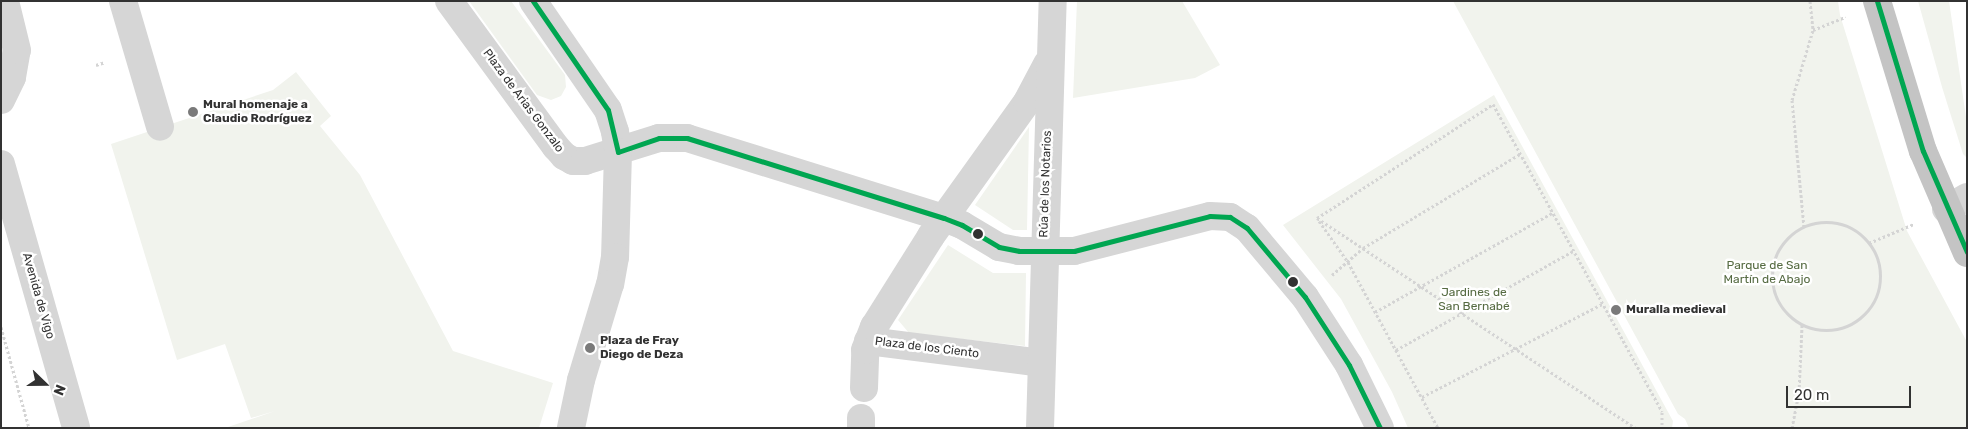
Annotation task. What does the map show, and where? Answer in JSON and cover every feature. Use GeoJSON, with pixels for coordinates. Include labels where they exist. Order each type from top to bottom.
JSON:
{"type":"FeatureCollection","features":[{"type":"Feature","properties":{"kind":"highway"},"geometry":{"type":"LineString","coordinates":[[1878,2],[1922,151],[1956,203],[1967,253]]}},
{"type":"Feature","properties":{"kind":"street"},"geometry":{"type":"LineString","coordinates":[[1,100],[12,77],[17,50],[4,1]]}},
{"type":"Feature","properties":{"kind":"street"},"geometry":{"type":"LineString","coordinates":[[123,1],[160,127]]}},
{"type":"Feature","properties":{"kind":"street","name":"Plaza de Arias Gonzalo"},"geometry":{"type":"LineString","coordinates":[[448,1],[564,156],[573,161],[585,161],[659,138],[687,138],[934,214]]}},
{"type":"Feature","properties":{"kind":"street","name":"Rúa de los Notarios"},"geometry":{"type":"LineString","coordinates":[[1040,428],[1053,1]]}},
{"type":"Feature","properties":{"kind":"street"},"geometry":{"type":"LineString","coordinates":[[540,4],[608,110],[615,132],[618,152],[616,248],[610,284],[582,374],[572,428]]}},
{"type":"Feature","properties":{"kind":"street","name":"Plaza de los Ciento"},"geometry":{"type":"LineString","coordinates":[[1041,362],[868,341],[934,214],[1027,102],[1050,58]]}},
{"type":"Feature","properties":{"kind":"street","name":"Avenida de Vigo"},"geometry":{"type":"LineString","coordinates":[[1,164],[76,428]]}},
{"type":"Feature","properties":{"kind":"street"},"geometry":{"type":"LineString","coordinates":[[934,214],[962,225],[999,247],[1019,251],[1044,252],[1084,250],[1220,215],[1240,222],[1248,228],[1305,297],[1348,365],[1380,428]]}},
{"type":"Feature","properties":{"kind":"street"},"geometry":{"type":"LineString","coordinates":[[864,388],[865,356],[868,341]]}},
{"type":"Feature","properties":{"kind":"path"},"geometry":{"type":"LineString","coordinates":[[1804,227],[1792,100],[1813,30],[1810,1]]}},
{"type":"Feature","properties":{"kind":"path"},"geometry":{"type":"LineString","coordinates":[[1813,30],[1878,2]]}},
{"type":"Feature","properties":{"kind":"path"},"geometry":{"type":"LineString","coordinates":[[1317,218],[1493,104],[1662,412],[1662,428]]}},
{"type":"Feature","properties":{"kind":"path"},"geometry":{"type":"LineString","coordinates":[[1305,297],[1363,248],[1520,154]]}},
{"type":"Feature","properties":{"kind":"path"},"geometry":{"type":"LineString","coordinates":[[1869,243],[1956,203]]}},
{"type":"Feature","properties":{"kind":"path"},"geometry":{"type":"LineString","coordinates":[[1375,312],[1552,213]]}},
{"type":"Feature","properties":{"kind":"path"},"geometry":{"type":"LineString","coordinates":[[1317,218],[1636,428]]}},
{"type":"Feature","properties":{"kind":"path"},"geometry":{"type":"LineString","coordinates":[[1317,218],[1348,262],[1438,428]]}},
{"type":"Feature","properties":{"kind":"path"},"geometry":{"type":"LineString","coordinates":[[1822,222],[1840,224],[1856,231],[1869,243],[1878,259],[1880,277],[1877,295],[1868,311],[1854,323],[1838,330],[1819,330],[1802,325],[1788,315],[1778,301],[1773,284],[1773,267],[1779,250],[1790,236],[1804,227],[1822,222]]}},
{"type":"Feature","properties":{"kind":"path"},"geometry":{"type":"LineString","coordinates":[[1396,350],[1573,251]]}},
{"type":"Feature","properties":{"kind":"path"},"geometry":{"type":"LineString","coordinates":[[1422,397],[1602,304]]}},
{"type":"Feature","properties":{"kind":"path"},"geometry":{"type":"LineString","coordinates":[[1792,428],[1799,392],[1802,325]]}},
{"type":"Feature","properties":{"kind":"path"},"geometry":{"type":"LineString","coordinates":[[1,327],[29,428]]}},
{"type":"Feature","properties":{"kind":"green space"},"geometry":{"type":"Polygon","coordinates":[[[469,1],[511,1],[565,75],[566,87],[561,96],[551,100],[537,95],[469,1]]]}},
{"type":"Feature","properties":{"kind":"green space"},"geometry":{"type":"Polygon","coordinates":[[[1077,1],[1182,1],[1220,65],[1195,78],[1073,98],[1077,1]]]}},
{"type":"Feature","properties":{"kind":"green space","name":"Parque de San Martín de Abajo"},"geometry":{"type":"Polygon","coordinates":[[[1453,1],[1838,1],[1840,15],[1907,231],[1967,342],[1967,428],[1689,428],[1685,419],[1678,414],[1453,1]]]}},
{"type":"Feature","properties":{"kind":"green space"},"geometry":{"type":"Polygon","coordinates":[[[1918,1],[1949,1],[1967,124],[1967,158],[1963,154],[1942,87],[1918,1]]]}},
{"type":"Feature","properties":{"kind":"green space"},"geometry":{"type":"Polygon","coordinates":[[[296,72],[331,116],[320,126],[360,175],[453,351],[553,383],[539,428],[225,428],[275,411],[251,418],[225,344],[177,360],[111,144],[273,90],[296,72]]]}},
{"type":"Feature","properties":{"kind":"green space","name":"Jardines de San Bernabé"},"geometry":{"type":"Polygon","coordinates":[[[1494,95],[1673,421],[1672,428],[1408,428],[1392,392],[1341,299],[1283,225],[1494,95]]]}},
{"type":"Feature","properties":{"kind":"green space"},"geometry":{"type":"Polygon","coordinates":[[[1029,127],[1027,230],[1013,230],[975,205],[1029,127]]]}},
{"type":"Feature","properties":{"kind":"green space"},"geometry":{"type":"Polygon","coordinates":[[[948,245],[993,273],[1026,273],[1025,346],[909,333],[898,320],[948,245]]]}},
{"type":"Feature","properties":{"kind":"transit line"},"geometry":{"type":"LineString","coordinates":[[533,1],[608,110],[618,152]]}},
{"type":"Feature","properties":{"kind":"transit line"},"geometry":{"type":"LineString","coordinates":[[1877,1],[1923,151],[1967,252]]}},
{"type":"Feature","properties":{"kind":"transit line"},"geometry":{"type":"LineString","coordinates":[[618,152],[659,138],[687,138],[944,218],[962,225],[999,247],[1019,251],[1074,251],[1210,216],[1230,217],[1247,228],[1305,297],[1349,365],[1380,428]]}},
{"type":"Feature","properties":{"kind":"place","name":"Mural homenaje a Claudio Rodríguez"},"geometry":{"type":"Point","coordinates":[193,112]}},
{"type":"Feature","properties":{"kind":"place","name":"Muralla medieval"},"geometry":{"type":"Point","coordinates":[1616,310]}},
{"type":"Feature","properties":{"kind":"place","name":"Plaza de Fray Diego de Deza"},"geometry":{"type":"Point","coordinates":[590,348]}}]}
